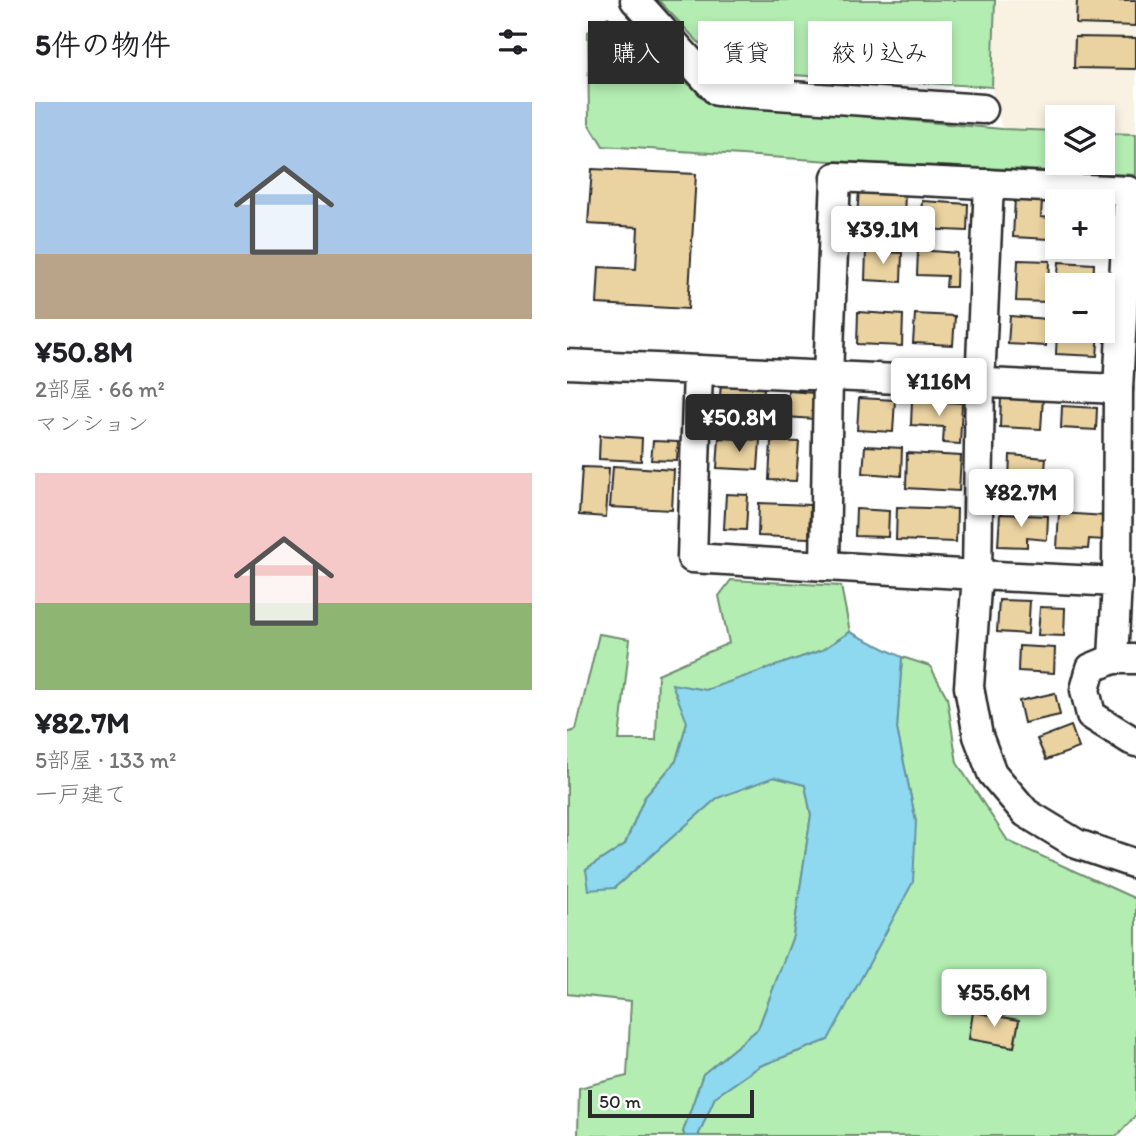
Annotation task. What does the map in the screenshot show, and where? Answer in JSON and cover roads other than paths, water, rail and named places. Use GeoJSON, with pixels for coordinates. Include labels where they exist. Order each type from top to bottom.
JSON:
{"type":"FeatureCollection","features":[{"type":"Feature","properties":{"kind":"street"},"geometry":{"type":"LineString","coordinates":[[635,0],[717,91],[983,108]]}},
{"type":"Feature","properties":{"kind":"street"},"geometry":{"type":"LineString","coordinates":[[825,566],[828,376],[836,177],[1129,191],[1118,389],[1117,582],[1124,659],[1091,668],[1085,690],[1090,715],[1136,741]]}},
{"type":"Feature","properties":{"kind":"street"},"geometry":{"type":"LineString","coordinates":[[989,184],[980,383],[977,575],[969,687],[978,736],[992,773],[1026,813],[1077,844],[1136,864]]}},
{"type":"Feature","properties":{"kind":"street"},"geometry":{"type":"LineString","coordinates":[[567,364],[1118,389]]}},
{"type":"Feature","properties":{"kind":"street"},"geometry":{"type":"LineString","coordinates":[[698,370],[692,558],[1117,582]]}},
{"type":"Feature","properties":{"kind":"water"},"geometry":{"type":"Polygon","coordinates":[[[850,632],[902,657],[897,729],[916,822],[913,882],[828,1040],[760,1066],[715,1097],[698,1136],[685,1136],[683,1132],[703,1074],[758,1029],[793,936],[811,815],[805,785],[774,777],[717,798],[614,888],[589,890],[586,870],[625,844],[644,798],[676,761],[687,722],[672,684],[706,690],[822,650],[850,632]]]}}]}
